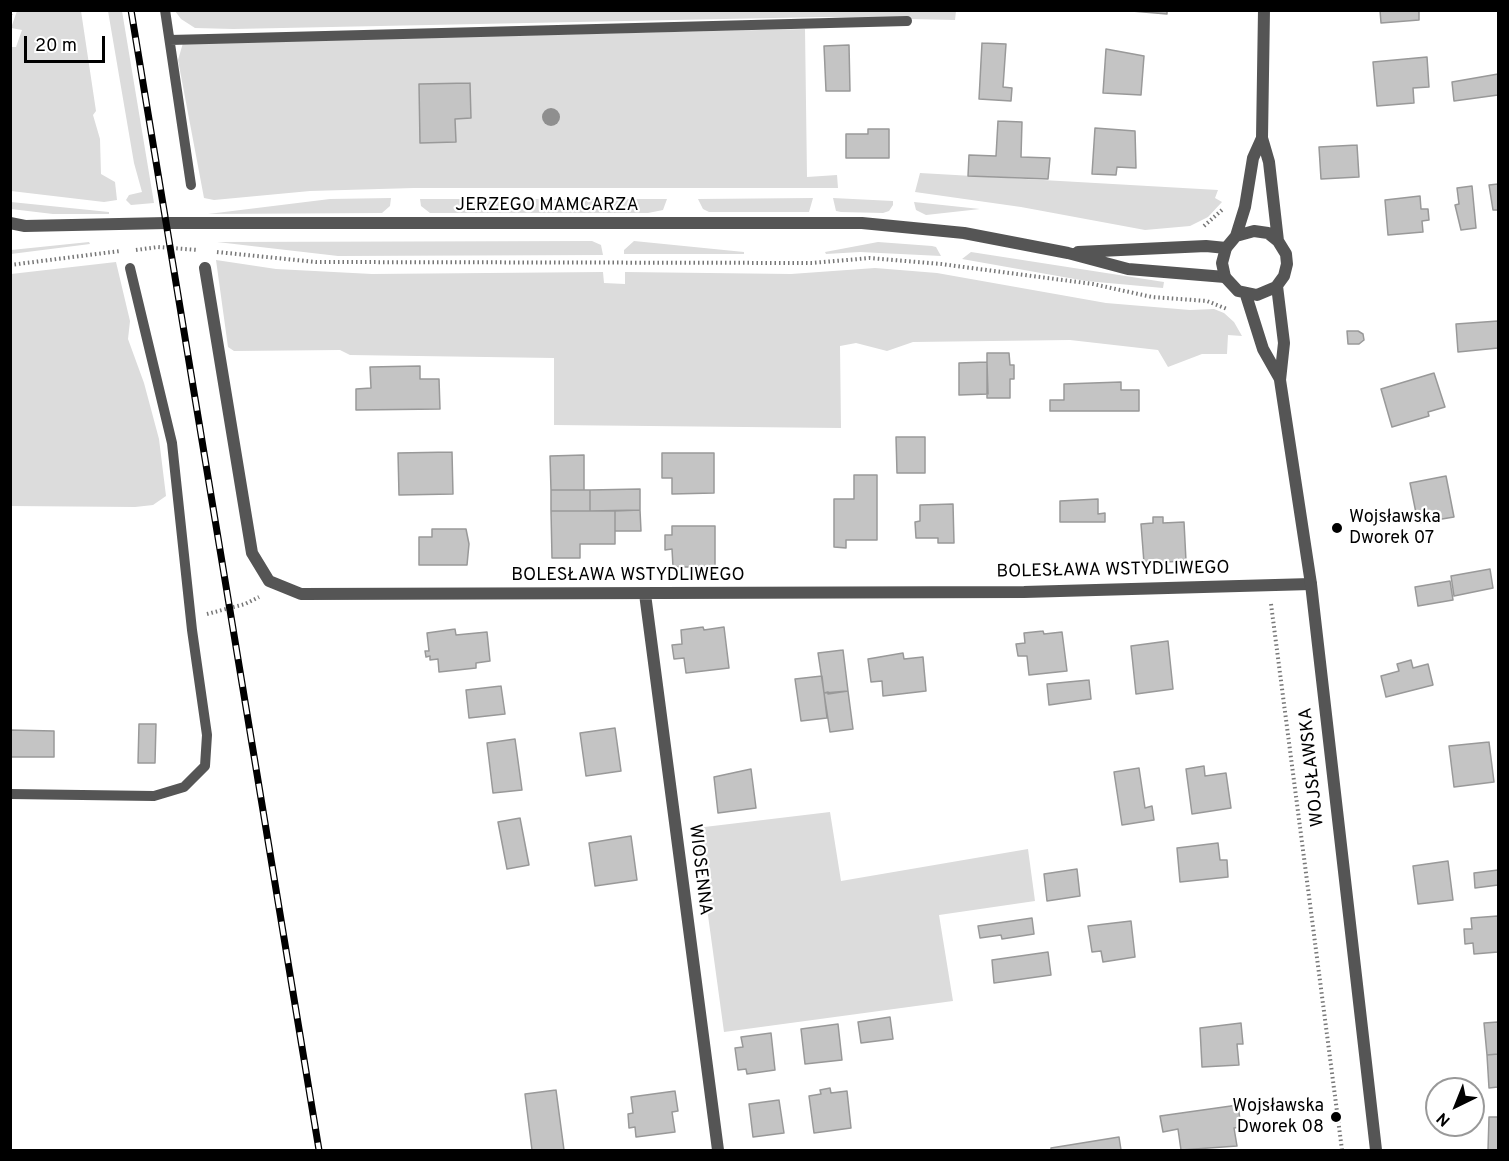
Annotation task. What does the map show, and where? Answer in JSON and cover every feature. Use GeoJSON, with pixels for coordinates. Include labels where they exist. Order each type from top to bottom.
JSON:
{"type":"FeatureCollection","features":[{"type":"Feature","properties":{"kind":"street"},"geometry":{"type":"LineString","coordinates":[[1264,10],[1262,138],[1269,162],[1278,241]]}},
{"type":"Feature","properties":{"kind":"street"},"geometry":{"type":"LineString","coordinates":[[1236,236],[1254,231],[1268,233],[1278,241],[1286,254],[1287,264],[1284,276],[1277,286],[1264,294],[1246,295],[1231,286],[1225,277],[1222,262],[1226,248],[1236,236],[1245,207],[1253,158],[1262,138]]}},
{"type":"Feature","properties":{"kind":"street","name":"JERZEGO MAMCARZA"},"geometry":{"type":"LineString","coordinates":[[10,223],[25,226],[166,223],[862,223],[964,233],[1068,253],[1128,269],[1225,277]]}},
{"type":"Feature","properties":{"kind":"street","name":"JERZEGO MAMCARZA"},"geometry":{"type":"LineString","coordinates":[[10,231],[25,226]]}},
{"type":"Feature","properties":{"kind":"street","name":"JERZEGO MAMCARZA"},"geometry":{"type":"LineString","coordinates":[[1068,253],[1176,247],[1226,248]]}},
{"type":"Feature","properties":{"kind":"street"},"geometry":{"type":"LineString","coordinates":[[205,268],[252,553],[269,581]]}},
{"type":"Feature","properties":{"kind":"street","name":"WOJSŁAWSKA"},"geometry":{"type":"LineString","coordinates":[[1277,286],[1284,342],[1280,380],[1311,584],[1376,1150]]}},
{"type":"Feature","properties":{"kind":"street","name":"WOJSŁAWSKA"},"geometry":{"type":"LineString","coordinates":[[1246,295],[1263,350],[1280,380]]}},
{"type":"Feature","properties":{"kind":"street","name":"BOLESŁAWA WSTYDLIWEGO"},"geometry":{"type":"LineString","coordinates":[[269,581],[301,594],[1024,592],[1311,584]]}},
{"type":"Feature","properties":{"kind":"street","name":"WIOSENNA"},"geometry":{"type":"LineString","coordinates":[[645,594],[718,1150]]}},
{"type":"Feature","properties":{"kind":"lane"},"geometry":{"type":"LineString","coordinates":[[165,10],[191,185]]}},
{"type":"Feature","properties":{"kind":"lane"},"geometry":{"type":"LineString","coordinates":[[170,40],[907,21]]}},
{"type":"Feature","properties":{"kind":"lane"},"geometry":{"type":"LineString","coordinates":[[10,794],[154,796],[184,787],[205,766],[207,735],[192,630],[172,443],[130,268]]}},
{"type":"Feature","properties":{"kind":"path"},"geometry":{"type":"LineString","coordinates":[[10,15],[12,10]]}},
{"type":"Feature","properties":{"kind":"path"},"geometry":{"type":"LineString","coordinates":[[1200,227],[1208,224],[1224,207]]}},
{"type":"Feature","properties":{"kind":"path"},"geometry":{"type":"LineString","coordinates":[[134,250],[170,248],[204,251]]}},
{"type":"Feature","properties":{"kind":"path"},"geometry":{"type":"LineString","coordinates":[[10,265],[122,251]]}},
{"type":"Feature","properties":{"kind":"path"},"geometry":{"type":"LineString","coordinates":[[215,252],[316,262],[812,263],[870,258],[941,264],[1093,284],[1152,297],[1207,301],[1216,303],[1235,317]]}},
{"type":"Feature","properties":{"kind":"path"},"geometry":{"type":"LineString","coordinates":[[192,630],[207,614],[258,599],[269,581]]}},
{"type":"Feature","properties":{"kind":"path"},"geometry":{"type":"LineString","coordinates":[[1269,585],[1342,1150]]}},
{"type":"Feature","properties":{"kind":"shaded area"},"geometry":{"type":"Polygon","coordinates":[[[17,11],[81,11],[96,111],[93,115],[100,139],[101,174],[115,182],[117,200],[104,202],[11,191],[10,47],[16,47],[22,30],[11,28],[17,11]]]}},
{"type":"Feature","properties":{"kind":"shaded area"},"geometry":{"type":"Polygon","coordinates":[[[108,11],[122,11],[154,203],[131,205],[126,200],[129,195],[142,192],[134,163],[108,11]]]}},
{"type":"Feature","properties":{"kind":"shaded area"},"geometry":{"type":"Polygon","coordinates":[[[175,11],[956,11],[955,20],[822,17],[233,29],[195,28],[181,19],[175,11]]]}},
{"type":"Feature","properties":{"kind":"shaded area"},"geometry":{"type":"Polygon","coordinates":[[[805,29],[807,177],[837,175],[838,188],[414,188],[310,191],[214,200],[204,198],[178,60],[183,43],[805,29]]]}},
{"type":"Feature","properties":{"kind":"shaded area"},"geometry":{"type":"Polygon","coordinates":[[[920,173],[1218,190],[1215,198],[1222,202],[1208,217],[1190,226],[1145,230],[1021,207],[915,192],[920,173]]]}},
{"type":"Feature","properties":{"kind":"shaded area"},"geometry":{"type":"Polygon","coordinates":[[[391,198],[390,206],[382,213],[208,214],[330,199],[391,198]]]}},
{"type":"Feature","properties":{"kind":"shaded area"},"geometry":{"type":"Polygon","coordinates":[[[813,198],[809,212],[709,212],[703,209],[698,199],[813,198]]]}},
{"type":"Feature","properties":{"kind":"shaded area"},"geometry":{"type":"Polygon","coordinates":[[[833,198],[893,201],[893,205],[889,211],[883,213],[841,212],[836,211],[833,198]]]}},
{"type":"Feature","properties":{"kind":"shaded area"},"geometry":{"type":"Polygon","coordinates":[[[420,199],[667,199],[663,210],[648,213],[430,213],[421,206],[420,199]]]}},
{"type":"Feature","properties":{"kind":"shaded area"},"geometry":{"type":"Polygon","coordinates":[[[11,202],[109,212],[109,214],[53,214],[11,209],[11,202]]]}},
{"type":"Feature","properties":{"kind":"shaded area"},"geometry":{"type":"Polygon","coordinates":[[[914,202],[980,209],[926,215],[916,210],[914,202]]]}},
{"type":"Feature","properties":{"kind":"shaded area"},"geometry":{"type":"Polygon","coordinates":[[[592,241],[601,245],[603,255],[338,256],[217,242],[592,241]]]}},
{"type":"Feature","properties":{"kind":"shaded area"},"geometry":{"type":"Polygon","coordinates":[[[634,241],[744,252],[744,254],[624,254],[624,250],[634,241]]]}},
{"type":"Feature","properties":{"kind":"shaded area"},"geometry":{"type":"Polygon","coordinates":[[[89,242],[90,244],[11,254],[11,250],[89,242]]]}},
{"type":"Feature","properties":{"kind":"shaded area"},"geometry":{"type":"Polygon","coordinates":[[[878,242],[932,246],[936,247],[941,256],[860,252],[826,254],[825,252],[878,242]]]}},
{"type":"Feature","properties":{"kind":"shaded area"},"geometry":{"type":"Polygon","coordinates":[[[971,252],[1164,282],[1163,288],[1086,281],[962,259],[971,252]]]}},
{"type":"Feature","properties":{"kind":"shaded area"},"geometry":{"type":"Polygon","coordinates":[[[216,260],[276,269],[372,274],[603,272],[604,283],[625,284],[625,272],[791,274],[875,268],[937,273],[1106,303],[1190,310],[1214,309],[1224,313],[1234,322],[1242,336],[1228,335],[1227,354],[1202,354],[1168,367],[1158,350],[1070,340],[913,342],[887,351],[856,343],[840,346],[841,428],[554,425],[554,358],[350,355],[340,350],[234,351],[228,347],[216,260]]]}},
{"type":"Feature","properties":{"kind":"shaded area"},"geometry":{"type":"Polygon","coordinates":[[[116,262],[130,321],[128,339],[144,383],[159,439],[166,496],[153,505],[135,507],[11,506],[11,274],[116,262]]]}},
{"type":"Feature","properties":{"kind":"shaded area"},"geometry":{"type":"Polygon","coordinates":[[[830,812],[841,881],[1028,849],[1035,901],[939,915],[953,1001],[724,1032],[696,828],[830,812]]]}},
{"type":"Feature","properties":{"kind":"building"},"geometry":{"type":"Polygon","coordinates":[[[1120,10],[1167,10],[1167,14],[1120,10]]]}},
{"type":"Feature","properties":{"kind":"building"},"geometry":{"type":"Polygon","coordinates":[[[1380,10],[1419,10],[1419,20],[1381,23],[1380,10]]]}},
{"type":"Feature","properties":{"kind":"building"},"geometry":{"type":"Polygon","coordinates":[[[982,43],[1006,44],[1003,87],[1012,88],[1011,101],[979,99],[982,43]]]}},
{"type":"Feature","properties":{"kind":"building"},"geometry":{"type":"Polygon","coordinates":[[[849,45],[850,91],[826,91],[824,46],[849,45]]]}},
{"type":"Feature","properties":{"kind":"building"},"geometry":{"type":"Polygon","coordinates":[[[1106,49],[1144,56],[1141,95],[1103,93],[1106,49]]]}},
{"type":"Feature","properties":{"kind":"building"},"geometry":{"type":"Polygon","coordinates":[[[1427,57],[1429,87],[1413,88],[1414,103],[1377,106],[1373,62],[1427,57]]]}},
{"type":"Feature","properties":{"kind":"building"},"geometry":{"type":"Polygon","coordinates":[[[1498,74],[1498,95],[1454,101],[1452,82],[1498,74]]]}},
{"type":"Feature","properties":{"kind":"building"},"geometry":{"type":"Polygon","coordinates":[[[470,83],[471,118],[455,119],[456,142],[420,143],[419,84],[470,83]]]}},
{"type":"Feature","properties":{"kind":"building"},"geometry":{"type":"Polygon","coordinates":[[[998,121],[1022,122],[1021,157],[1050,158],[1048,179],[968,176],[969,155],[996,156],[998,121]]]}},
{"type":"Feature","properties":{"kind":"building"},"geometry":{"type":"Polygon","coordinates":[[[1095,128],[1135,131],[1136,168],[1117,167],[1116,175],[1092,174],[1095,128]]]}},
{"type":"Feature","properties":{"kind":"building"},"geometry":{"type":"Polygon","coordinates":[[[868,129],[889,129],[889,158],[846,158],[846,134],[868,134],[868,129]]]}},
{"type":"Feature","properties":{"kind":"building"},"geometry":{"type":"Polygon","coordinates":[[[1357,145],[1359,177],[1321,179],[1319,147],[1357,145]]]}},
{"type":"Feature","properties":{"kind":"building"},"geometry":{"type":"Polygon","coordinates":[[[1498,184],[1498,210],[1493,210],[1489,185],[1498,184]]]}},
{"type":"Feature","properties":{"kind":"building"},"geometry":{"type":"Polygon","coordinates":[[[1472,186],[1476,228],[1461,230],[1455,205],[1459,204],[1457,188],[1472,186]]]}},
{"type":"Feature","properties":{"kind":"building"},"geometry":{"type":"Polygon","coordinates":[[[1420,196],[1421,209],[1428,209],[1429,220],[1422,221],[1423,232],[1388,235],[1385,200],[1420,196]]]}},
{"type":"Feature","properties":{"kind":"building"},"geometry":{"type":"Polygon","coordinates":[[[1498,321],[1498,348],[1458,352],[1456,324],[1498,321]]]}},
{"type":"Feature","properties":{"kind":"building"},"geometry":{"type":"Polygon","coordinates":[[[1347,331],[1358,331],[1363,334],[1364,340],[1359,344],[1348,344],[1347,331]]]}},
{"type":"Feature","properties":{"kind":"building"},"geometry":{"type":"Polygon","coordinates":[[[987,353],[1009,353],[1010,365],[1014,365],[1014,379],[1010,379],[1010,398],[987,398],[987,353]]]}},
{"type":"Feature","properties":{"kind":"building"},"geometry":{"type":"Polygon","coordinates":[[[987,362],[988,394],[959,395],[959,363],[987,362]]]}},
{"type":"Feature","properties":{"kind":"building"},"geometry":{"type":"Polygon","coordinates":[[[420,366],[420,379],[439,379],[440,409],[356,410],[356,389],[371,388],[370,367],[420,366]]]}},
{"type":"Feature","properties":{"kind":"building"},"geometry":{"type":"Polygon","coordinates":[[[1434,373],[1445,407],[1428,412],[1429,416],[1392,427],[1381,389],[1434,373]]]}},
{"type":"Feature","properties":{"kind":"building"},"geometry":{"type":"Polygon","coordinates":[[[1121,382],[1121,390],[1139,390],[1139,411],[1050,411],[1050,400],[1064,400],[1064,384],[1121,382]]]}},
{"type":"Feature","properties":{"kind":"building"},"geometry":{"type":"Polygon","coordinates":[[[896,437],[925,437],[925,473],[897,473],[896,437]]]}},
{"type":"Feature","properties":{"kind":"building"},"geometry":{"type":"Polygon","coordinates":[[[452,452],[453,494],[399,495],[398,453],[452,452]]]}},
{"type":"Feature","properties":{"kind":"building"},"geometry":{"type":"Polygon","coordinates":[[[662,453],[714,453],[714,493],[672,494],[672,478],[662,478],[662,453]]]}},
{"type":"Feature","properties":{"kind":"building"},"geometry":{"type":"Polygon","coordinates":[[[584,455],[584,490],[551,490],[550,456],[584,455]]]}},
{"type":"Feature","properties":{"kind":"building"},"geometry":{"type":"Polygon","coordinates":[[[854,475],[877,475],[877,540],[846,540],[846,548],[834,547],[834,499],[854,499],[854,475]]]}},
{"type":"Feature","properties":{"kind":"building"},"geometry":{"type":"Polygon","coordinates":[[[1446,476],[1454,517],[1418,523],[1410,483],[1446,476]]]}},
{"type":"Feature","properties":{"kind":"building"},"geometry":{"type":"Polygon","coordinates":[[[640,489],[640,510],[590,511],[590,490],[640,489]]]}},
{"type":"Feature","properties":{"kind":"building"},"geometry":{"type":"Polygon","coordinates":[[[551,490],[590,490],[590,511],[551,511],[551,490]]]}},
{"type":"Feature","properties":{"kind":"building"},"geometry":{"type":"Polygon","coordinates":[[[1098,499],[1098,514],[1105,513],[1105,522],[1060,522],[1060,501],[1098,499]]]}},
{"type":"Feature","properties":{"kind":"building"},"geometry":{"type":"Polygon","coordinates":[[[953,504],[954,543],[938,543],[938,538],[916,538],[915,522],[920,521],[920,505],[953,504]]]}},
{"type":"Feature","properties":{"kind":"building"},"geometry":{"type":"Polygon","coordinates":[[[640,510],[641,531],[615,531],[615,511],[640,510]]]}},
{"type":"Feature","properties":{"kind":"building"},"geometry":{"type":"Polygon","coordinates":[[[551,511],[615,511],[615,544],[580,544],[580,558],[552,558],[551,511]]]}},
{"type":"Feature","properties":{"kind":"building"},"geometry":{"type":"Polygon","coordinates":[[[1153,517],[1163,517],[1163,523],[1184,522],[1186,561],[1144,563],[1141,524],[1153,523],[1153,517]]]}},
{"type":"Feature","properties":{"kind":"building"},"geometry":{"type":"Polygon","coordinates":[[[672,526],[715,526],[715,567],[673,567],[672,549],[665,550],[665,535],[672,535],[672,526]]]}},
{"type":"Feature","properties":{"kind":"building"},"geometry":{"type":"Polygon","coordinates":[[[432,529],[466,529],[469,544],[467,565],[419,565],[419,537],[432,537],[432,529]]]}},
{"type":"Feature","properties":{"kind":"building"},"geometry":{"type":"Polygon","coordinates":[[[1490,569],[1493,588],[1454,596],[1451,576],[1490,569]]]}},
{"type":"Feature","properties":{"kind":"building"},"geometry":{"type":"Polygon","coordinates":[[[1450,581],[1453,600],[1418,606],[1415,587],[1450,581]]]}},
{"type":"Feature","properties":{"kind":"building"},"geometry":{"type":"Polygon","coordinates":[[[703,627],[704,630],[724,627],[729,668],[686,673],[684,658],[674,659],[672,645],[682,644],[681,630],[703,627]]]}},
{"type":"Feature","properties":{"kind":"building"},"geometry":{"type":"Polygon","coordinates":[[[455,629],[456,635],[487,632],[490,661],[476,663],[476,668],[439,672],[438,659],[430,660],[430,656],[426,657],[425,651],[429,651],[427,633],[455,629]]]}},
{"type":"Feature","properties":{"kind":"building"},"geometry":{"type":"Polygon","coordinates":[[[1043,631],[1044,634],[1062,632],[1067,671],[1029,675],[1027,656],[1018,656],[1016,644],[1025,643],[1024,633],[1043,631]]]}},
{"type":"Feature","properties":{"kind":"building"},"geometry":{"type":"Polygon","coordinates":[[[1168,641],[1173,689],[1136,694],[1131,646],[1168,641]]]}},
{"type":"Feature","properties":{"kind":"building"},"geometry":{"type":"Polygon","coordinates":[[[843,650],[848,691],[824,693],[818,653],[843,650]]]}},
{"type":"Feature","properties":{"kind":"building"},"geometry":{"type":"Polygon","coordinates":[[[903,653],[904,659],[923,657],[926,691],[883,696],[882,681],[871,682],[868,659],[903,653]]]}},
{"type":"Feature","properties":{"kind":"building"},"geometry":{"type":"Polygon","coordinates":[[[1411,660],[1413,668],[1428,664],[1433,685],[1386,697],[1381,676],[1399,671],[1397,664],[1411,660]]]}},
{"type":"Feature","properties":{"kind":"building"},"geometry":{"type":"Polygon","coordinates":[[[822,676],[827,718],[801,721],[795,679],[822,676]]]}},
{"type":"Feature","properties":{"kind":"building"},"geometry":{"type":"Polygon","coordinates":[[[1089,680],[1091,699],[1049,705],[1047,684],[1089,680]]]}},
{"type":"Feature","properties":{"kind":"building"},"geometry":{"type":"Polygon","coordinates":[[[501,686],[505,714],[469,718],[466,690],[501,686]]]}},
{"type":"Feature","properties":{"kind":"building"},"geometry":{"type":"Polygon","coordinates":[[[848,691],[853,729],[830,732],[824,693],[848,691]]]}},
{"type":"Feature","properties":{"kind":"building"},"geometry":{"type":"Polygon","coordinates":[[[139,724],[156,724],[155,763],[138,763],[139,724]]]}},
{"type":"Feature","properties":{"kind":"building"},"geometry":{"type":"Polygon","coordinates":[[[615,728],[621,771],[586,776],[580,733],[615,728]]]}},
{"type":"Feature","properties":{"kind":"building"},"geometry":{"type":"Polygon","coordinates":[[[10,730],[54,731],[54,757],[10,757],[10,730]]]}},
{"type":"Feature","properties":{"kind":"building"},"geometry":{"type":"Polygon","coordinates":[[[515,739],[522,790],[493,793],[487,743],[515,739]]]}},
{"type":"Feature","properties":{"kind":"building"},"geometry":{"type":"Polygon","coordinates":[[[1489,742],[1494,782],[1454,787],[1449,746],[1489,742]]]}},
{"type":"Feature","properties":{"kind":"building"},"geometry":{"type":"Polygon","coordinates":[[[1204,766],[1205,776],[1226,773],[1231,808],[1192,814],[1186,769],[1204,766]]]}},
{"type":"Feature","properties":{"kind":"building"},"geometry":{"type":"Polygon","coordinates":[[[1139,768],[1145,808],[1152,806],[1154,820],[1122,825],[1114,772],[1139,768]]]}},
{"type":"Feature","properties":{"kind":"building"},"geometry":{"type":"Polygon","coordinates":[[[751,769],[756,808],[718,813],[714,777],[751,769]]]}},
{"type":"Feature","properties":{"kind":"building"},"geometry":{"type":"Polygon","coordinates":[[[520,818],[529,865],[507,869],[498,822],[520,818]]]}},
{"type":"Feature","properties":{"kind":"building"},"geometry":{"type":"Polygon","coordinates":[[[631,836],[637,880],[595,886],[589,843],[631,836]]]}},
{"type":"Feature","properties":{"kind":"building"},"geometry":{"type":"Polygon","coordinates":[[[1218,843],[1220,860],[1227,860],[1228,877],[1180,882],[1177,848],[1218,843]]]}},
{"type":"Feature","properties":{"kind":"building"},"geometry":{"type":"Polygon","coordinates":[[[1448,861],[1453,900],[1418,904],[1413,866],[1448,861]]]}},
{"type":"Feature","properties":{"kind":"building"},"geometry":{"type":"Polygon","coordinates":[[[1077,869],[1080,896],[1047,901],[1044,874],[1077,869]]]}},
{"type":"Feature","properties":{"kind":"building"},"geometry":{"type":"Polygon","coordinates":[[[1498,870],[1498,885],[1475,888],[1474,873],[1498,870]]]}},
{"type":"Feature","properties":{"kind":"building"},"geometry":{"type":"Polygon","coordinates":[[[1498,916],[1498,952],[1474,954],[1473,943],[1465,944],[1464,929],[1472,929],[1471,918],[1498,916]]]}},
{"type":"Feature","properties":{"kind":"building"},"geometry":{"type":"Polygon","coordinates":[[[1032,918],[1034,934],[1002,939],[1001,935],[980,938],[978,926],[1032,918]]]}},
{"type":"Feature","properties":{"kind":"building"},"geometry":{"type":"Polygon","coordinates":[[[1131,921],[1135,957],[1103,962],[1101,951],[1092,952],[1088,926],[1131,921]]]}},
{"type":"Feature","properties":{"kind":"building"},"geometry":{"type":"Polygon","coordinates":[[[1048,952],[1051,975],[994,983],[992,960],[1048,952]]]}},
{"type":"Feature","properties":{"kind":"building"},"geometry":{"type":"Polygon","coordinates":[[[890,1017],[893,1039],[861,1043],[858,1022],[890,1017]]]}},
{"type":"Feature","properties":{"kind":"building"},"geometry":{"type":"Polygon","coordinates":[[[1498,1022],[1498,1054],[1487,1055],[1484,1023],[1498,1022]]]}},
{"type":"Feature","properties":{"kind":"building"},"geometry":{"type":"Polygon","coordinates":[[[1241,1023],[1243,1044],[1237,1044],[1239,1065],[1202,1067],[1200,1028],[1241,1023]]]}},
{"type":"Feature","properties":{"kind":"building"},"geometry":{"type":"Polygon","coordinates":[[[838,1024],[842,1060],[805,1064],[801,1029],[838,1024]]]}},
{"type":"Feature","properties":{"kind":"building"},"geometry":{"type":"Polygon","coordinates":[[[771,1033],[775,1070],[747,1074],[746,1069],[738,1070],[735,1048],[743,1047],[741,1037],[771,1033]]]}},
{"type":"Feature","properties":{"kind":"building"},"geometry":{"type":"Polygon","coordinates":[[[1498,1054],[1498,1087],[1489,1088],[1487,1055],[1498,1054]]]}},
{"type":"Feature","properties":{"kind":"building"},"geometry":{"type":"Polygon","coordinates":[[[830,1088],[831,1093],[847,1091],[851,1128],[814,1133],[809,1096],[821,1094],[820,1090],[830,1088]]]}},
{"type":"Feature","properties":{"kind":"building"},"geometry":{"type":"Polygon","coordinates":[[[556,1090],[564,1150],[532,1150],[525,1094],[556,1090]]]}},
{"type":"Feature","properties":{"kind":"building"},"geometry":{"type":"Polygon","coordinates":[[[675,1091],[678,1111],[672,1112],[675,1132],[636,1137],[635,1127],[629,1128],[628,1114],[633,1113],[631,1097],[675,1091]]]}},
{"type":"Feature","properties":{"kind":"building"},"geometry":{"type":"Polygon","coordinates":[[[779,1100],[784,1133],[753,1137],[749,1104],[779,1100]]]}},
{"type":"Feature","properties":{"kind":"building"},"geometry":{"type":"Polygon","coordinates":[[[1238,1105],[1241,1127],[1234,1128],[1237,1146],[1181,1150],[1178,1129],[1163,1132],[1160,1116],[1238,1105]]]}},
{"type":"Feature","properties":{"kind":"building"},"geometry":{"type":"Polygon","coordinates":[[[1489,1117],[1498,1117],[1498,1150],[1488,1150],[1489,1117]]]}},
{"type":"Feature","properties":{"kind":"building"},"geometry":{"type":"Polygon","coordinates":[[[1119,1137],[1121,1150],[1051,1150],[1051,1148],[1119,1137]]]}},
{"type":"Feature","properties":{"kind":"railway"},"geometry":{"type":"LineString","coordinates":[[131,10],[319,1150]]}},
{"type":"Feature","properties":{"kind":"place","name":"Wojsławska Dworek 07"},"geometry":{"type":"Point","coordinates":[1337,528]}},
{"type":"Feature","properties":{"kind":"place","name":"Wojsławska Dworek 08"},"geometry":{"type":"Point","coordinates":[1336,1117]}}]}
